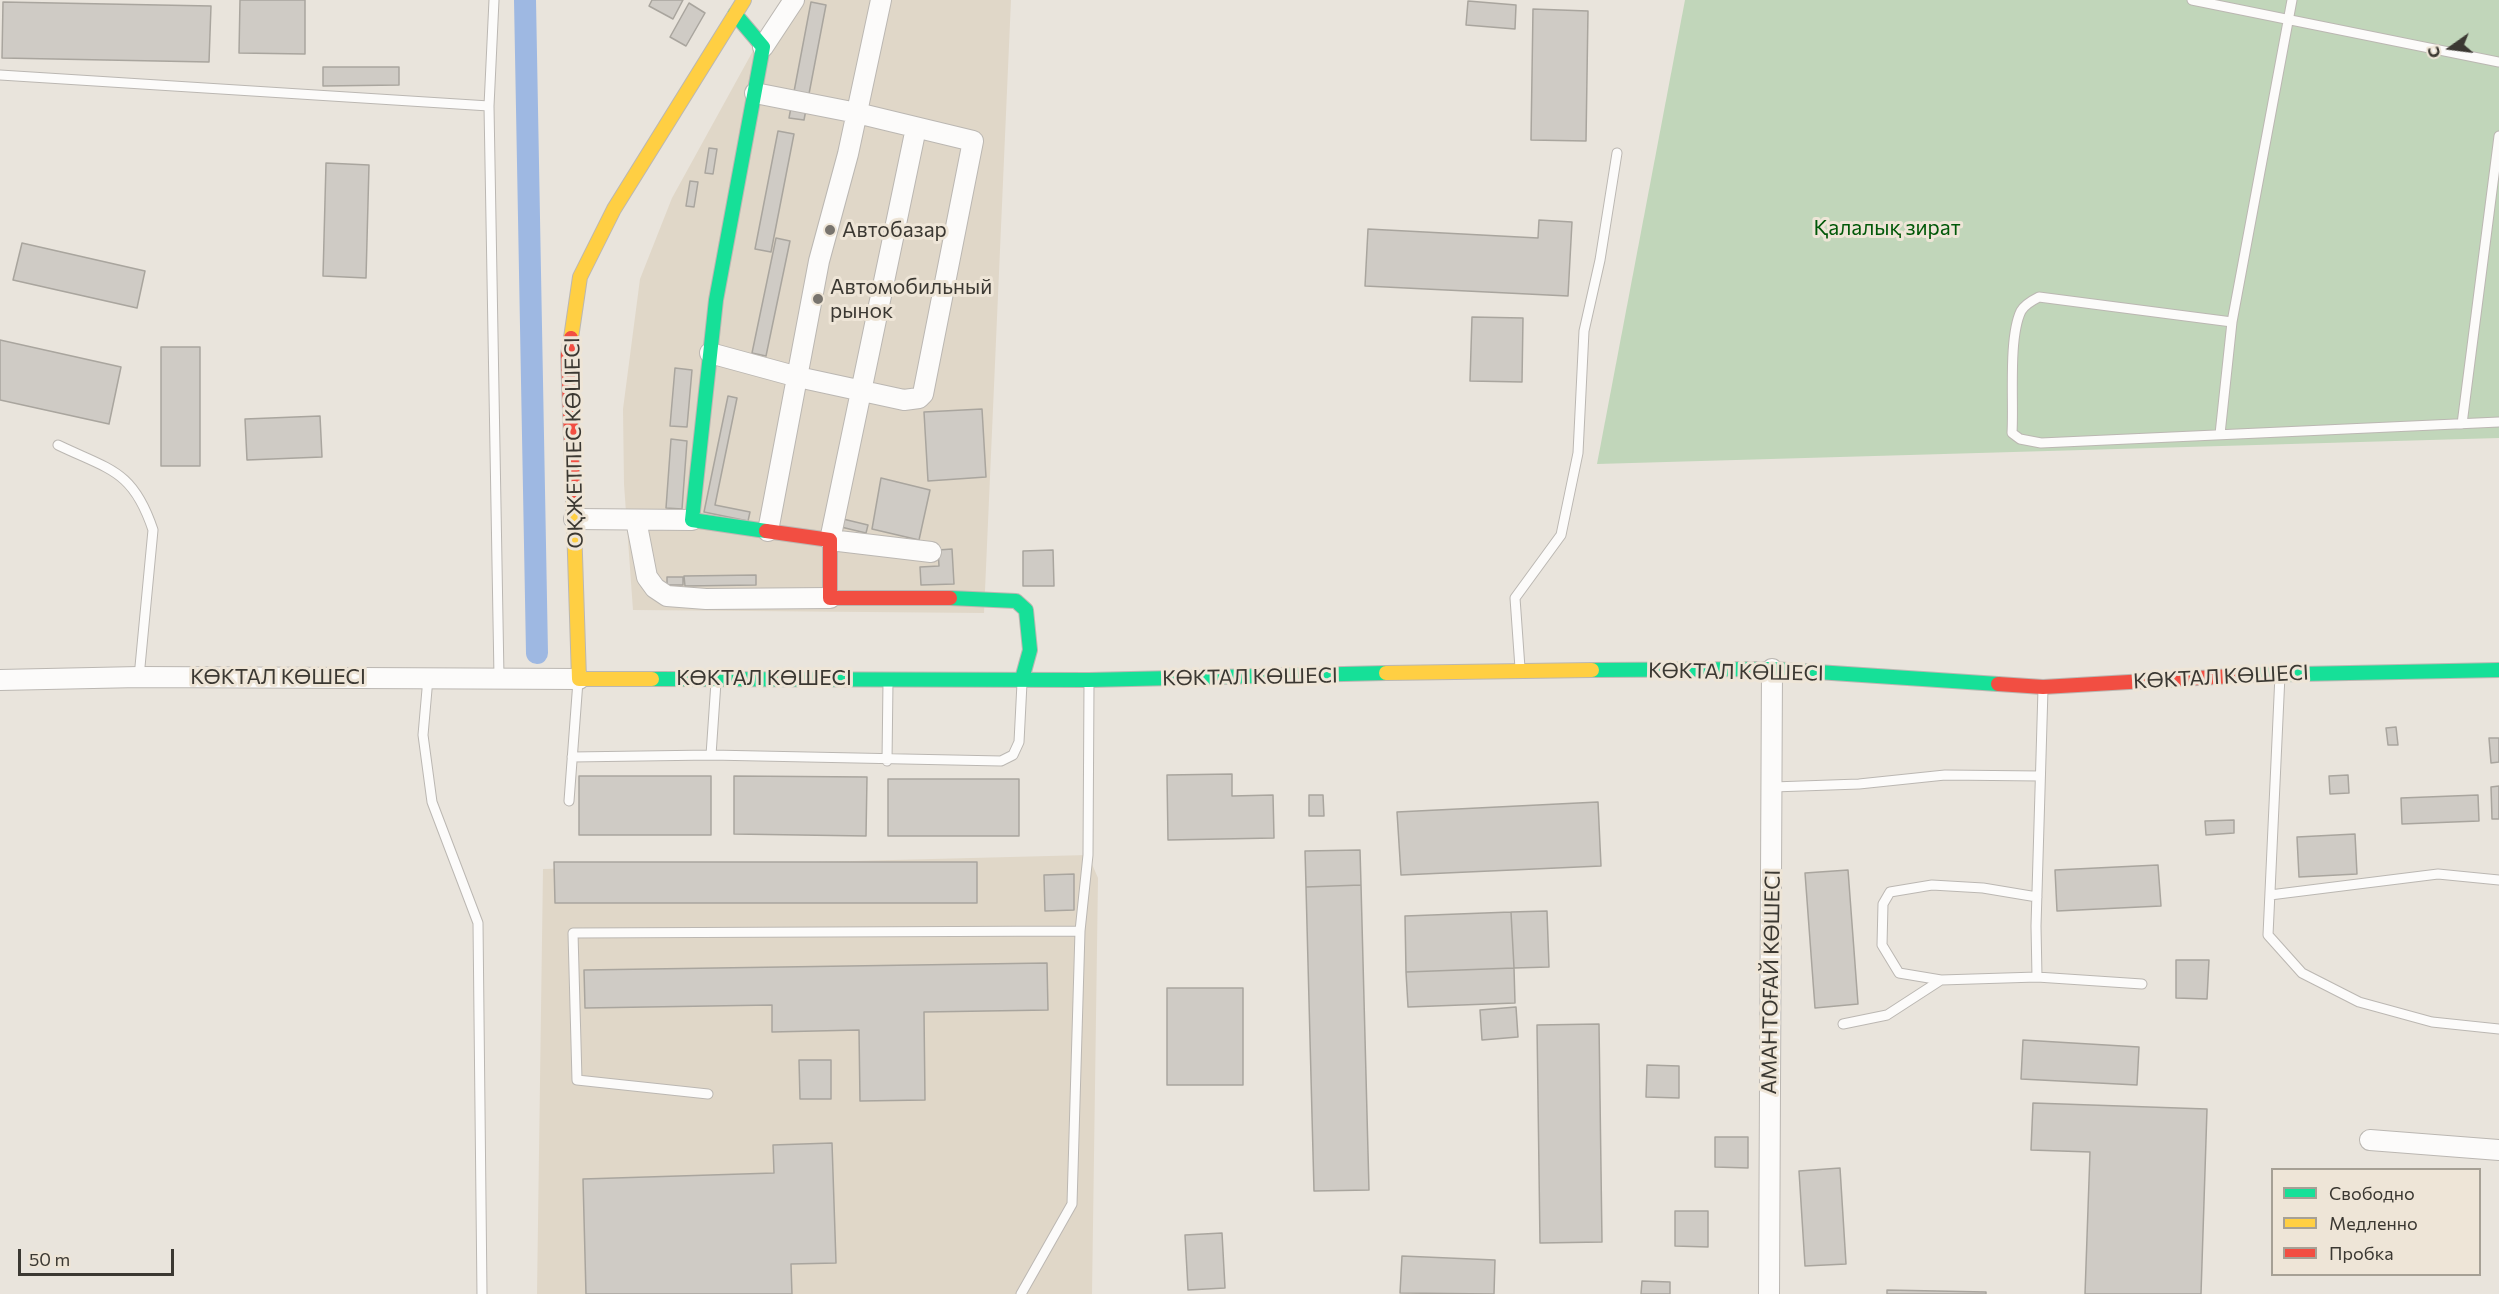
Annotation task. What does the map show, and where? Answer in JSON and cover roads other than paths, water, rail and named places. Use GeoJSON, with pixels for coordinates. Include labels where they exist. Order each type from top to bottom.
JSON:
{"type":"FeatureCollection","features":[{"type":"Feature","properties":{"kind":"street","name":"ОҚЖЕТПЕС КӨШЕСІ"},"geometry":{"type":"LineString","coordinates":[[579,679],[568,355],[580,277],[614,209],[744,0]]}},
{"type":"Feature","properties":{"kind":"street"},"geometry":{"type":"LineString","coordinates":[[692,520],[716,300],[763,47],[794,0]]}},
{"type":"Feature","properties":{"kind":"street"},"geometry":{"type":"LineString","coordinates":[[768,531],[819,261],[857,113],[881,0]]}},
{"type":"Feature","properties":{"kind":"street"},"geometry":{"type":"LineString","coordinates":[[735,14],[763,47]]}},
{"type":"Feature","properties":{"kind":"street"},"geometry":{"type":"LineString","coordinates":[[710,353],[798,377],[904,400],[919,398],[923,394],[973,141],[857,113],[755,93]]}},
{"type":"Feature","properties":{"kind":"street"},"geometry":{"type":"LineString","coordinates":[[830,598],[831,540],[916,128]]}},
{"type":"Feature","properties":{"kind":"street"},"geometry":{"type":"LineString","coordinates":[[574,519],[692,520],[931,552]]}},
{"type":"Feature","properties":{"kind":"street"},"geometry":{"type":"LineString","coordinates":[[636,520],[647,577],[655,588],[667,596],[706,599],[984,598],[1016,601],[1026,610],[1030,650],[1022,679]]}},
{"type":"Feature","properties":{"kind":"street","name":"КӨКТАЛ КӨШЕСІ"},"geometry":{"type":"LineString","coordinates":[[0,680],[139,677],[1089,680],[1520,670],[1772,669],[2043,687],[2280,673],[2499,670]]}},
{"type":"Feature","properties":{"kind":"street","name":"АМАНТОҒАЙ КӨШЕСІ"},"geometry":{"type":"LineString","coordinates":[[1768,1294],[1772,669]]}},
{"type":"Feature","properties":{"kind":"street"},"geometry":{"type":"LineString","coordinates":[[2370,1140],[2499,1150]]}},
{"type":"Feature","properties":{"kind":"lane"},"geometry":{"type":"LineString","coordinates":[[494,0],[489,106],[499,677]]}},
{"type":"Feature","properties":{"kind":"lane"},"geometry":{"type":"LineString","coordinates":[[2192,0],[2499,62]]}},
{"type":"Feature","properties":{"kind":"lane"},"geometry":{"type":"LineString","coordinates":[[2220,434],[2232,322],[2292,0]]}},
{"type":"Feature","properties":{"kind":"lane"},"geometry":{"type":"LineString","coordinates":[[0,75],[489,106]]}},
{"type":"Feature","properties":{"kind":"lane"},"geometry":{"type":"LineString","coordinates":[[2462,424],[2499,136]]}},
{"type":"Feature","properties":{"kind":"lane"},"geometry":{"type":"LineString","coordinates":[[1520,670],[1515,598],[1561,535],[1578,453],[1584,331],[1600,260],[1617,153]]}},
{"type":"Feature","properties":{"kind":"lane"},"geometry":{"type":"LineString","coordinates":[[2232,322],[2039,297],[2029,302],[2021,312],[2014,345],[2012,433],[2020,439],[2042,443],[2499,422]]}},
{"type":"Feature","properties":{"kind":"lane"},"geometry":{"type":"LineString","coordinates":[[58,446],[120,475],[137,492],[145,507],[153,530],[139,677]]}},
{"type":"Feature","properties":{"kind":"lane"},"geometry":{"type":"LineString","coordinates":[[2280,673],[2268,935],[2302,973],[2359,1002],[2432,1022],[2499,1029]]}},
{"type":"Feature","properties":{"kind":"lane"},"geometry":{"type":"LineString","coordinates":[[428,678],[423,735],[432,802],[478,923],[482,1294]]}},
{"type":"Feature","properties":{"kind":"lane"},"geometry":{"type":"LineString","coordinates":[[887,760],[888,678]]}},
{"type":"Feature","properties":{"kind":"lane"},"geometry":{"type":"LineString","coordinates":[[569,801],[579,679]]}},
{"type":"Feature","properties":{"kind":"lane"},"geometry":{"type":"LineString","coordinates":[[711,755],[716,679]]}},
{"type":"Feature","properties":{"kind":"lane"},"geometry":{"type":"LineString","coordinates":[[572,757],[711,755],[1001,761],[1013,755],[1019,742],[1022,679]]}},
{"type":"Feature","properties":{"kind":"lane"},"geometry":{"type":"LineString","coordinates":[[1021,1294],[1072,1204],[1080,931],[1088,855],[1089,680]]}},
{"type":"Feature","properties":{"kind":"lane"},"geometry":{"type":"LineString","coordinates":[[2037,977],[2043,687]]}},
{"type":"Feature","properties":{"kind":"lane"},"geometry":{"type":"LineString","coordinates":[[1773,787],[1859,784],[1945,775],[2040,776]]}},
{"type":"Feature","properties":{"kind":"lane"},"geometry":{"type":"LineString","coordinates":[[2270,895],[2438,874],[2499,880]]}},
{"type":"Feature","properties":{"kind":"lane"},"geometry":{"type":"LineString","coordinates":[[2037,897],[1983,888],[1932,885],[1890,892],[1883,904],[1882,945],[1899,973],[1941,980],[2037,977],[2142,984]]}},
{"type":"Feature","properties":{"kind":"lane"},"geometry":{"type":"LineString","coordinates":[[708,1094],[577,1080],[573,933],[1080,931]]}},
{"type":"Feature","properties":{"kind":"lane"},"geometry":{"type":"LineString","coordinates":[[1843,1024],[1887,1015],[1941,980]]}},
{"type":"Feature","properties":{"kind":"waterway"},"geometry":{"type":"LineString","coordinates":[[525,0],[537,653]]}},
{"type":"Feature","properties":{"kind":"place","name":"Автобазар"},"geometry":{"type":"Point","coordinates":[830,230]}},
{"type":"Feature","properties":{"kind":"place","name":"Автомобильный рынок"},"geometry":{"type":"Point","coordinates":[818,299]}},
{"type":"Feature","properties":{"kind":"park label","name":"Қалалық зират"},"geometry":{"type":"Point","coordinates":[1887,228]}}]}
